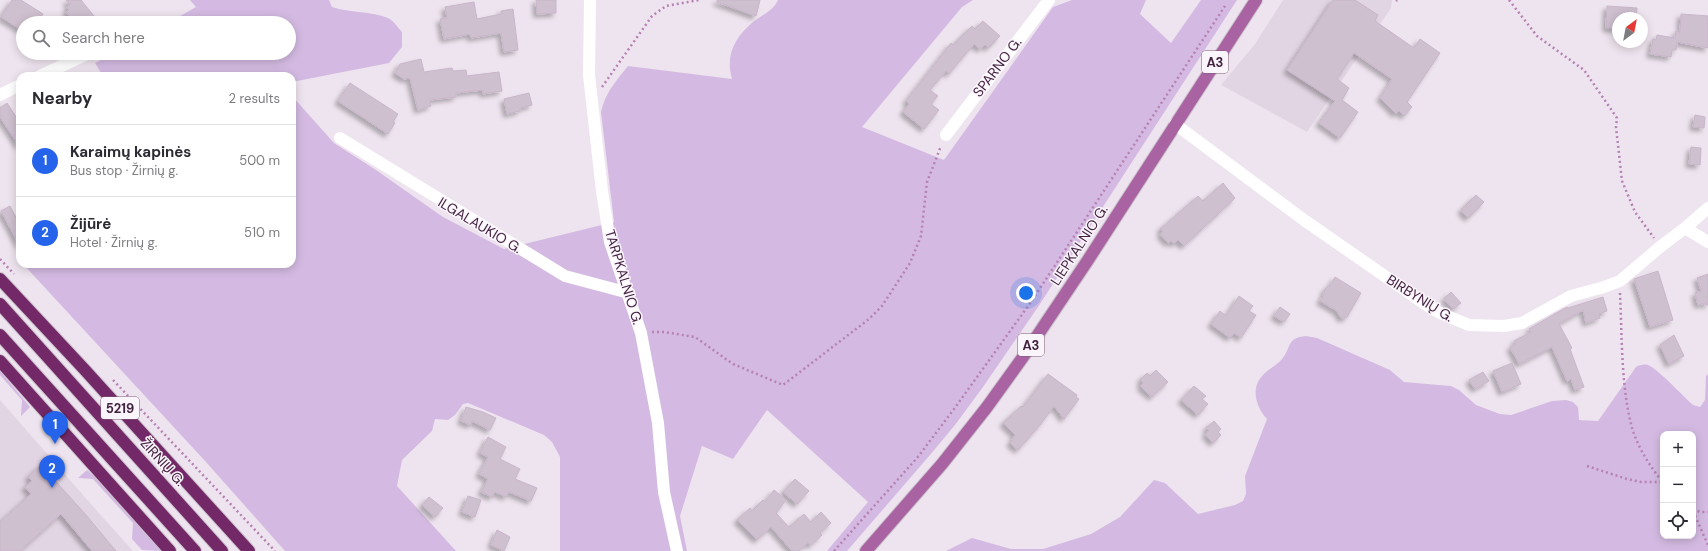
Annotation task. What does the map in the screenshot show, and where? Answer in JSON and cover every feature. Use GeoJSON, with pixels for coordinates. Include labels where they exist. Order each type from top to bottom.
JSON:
{"type":"FeatureCollection","features":[{"type":"Feature","properties":{"kind":"highway","name":"5219"},"geometry":{"type":"LineString","coordinates":[[0,279],[84,368],[249,551]]}},
{"type":"Feature","properties":{"kind":"highway","name":"ŽIRNIŲ G."},"geometry":{"type":"LineString","coordinates":[[0,304],[222,551]]}},
{"type":"Feature","properties":{"kind":"highway","name":"5219"},"geometry":{"type":"LineString","coordinates":[[0,335],[195,551]]}},
{"type":"Feature","properties":{"kind":"highway"},"geometry":{"type":"LineString","coordinates":[[0,361],[170,551]]}},
{"type":"Feature","properties":{"kind":"main road","name":"LIEPKALNIO G."},"geometry":{"type":"LineString","coordinates":[[866,551],[942,464],[987,407],[1023,357],[1088,260],[1256,0]]}},
{"type":"Feature","properties":{"kind":"street","name":"TARPKALNIO G."},"geometry":{"type":"LineString","coordinates":[[590,0],[589,75],[602,191],[610,242],[641,333],[658,424],[664,492],[677,551]]}},
{"type":"Feature","properties":{"kind":"street","name":"SPARNO G."},"geometry":{"type":"LineString","coordinates":[[946,135],[1049,0]]}},
{"type":"Feature","properties":{"kind":"street"},"geometry":{"type":"LineString","coordinates":[[49,72],[74,60]]}},
{"type":"Feature","properties":{"kind":"street"},"geometry":{"type":"LineString","coordinates":[[0,95],[16,87]]}},
{"type":"Feature","properties":{"kind":"street","name":"BIRBYNIŲ G."},"geometry":{"type":"LineString","coordinates":[[1175,124],[1304,220],[1425,304],[1440,314],[1469,325],[1504,326],[1522,322],[1572,296],[1604,287],[1620,280],[1686,228],[1708,208]]}},
{"type":"Feature","properties":{"kind":"street","name":"ILGALAUKIO G."},"geometry":{"type":"LineString","coordinates":[[340,138],[565,276],[628,293]]}},
{"type":"Feature","properties":{"kind":"street"},"geometry":{"type":"LineString","coordinates":[[1686,228],[1708,242]]}},
{"type":"Feature","properties":{"kind":"path"},"geometry":{"type":"LineString","coordinates":[[593,100],[652,16],[666,6],[699,0]]}},
{"type":"Feature","properties":{"kind":"path"},"geometry":{"type":"LineString","coordinates":[[1509,0],[1537,36],[1584,70],[1617,118],[1617,142],[1622,181],[1635,212],[1660,247]]}},
{"type":"Feature","properties":{"kind":"path"},"geometry":{"type":"LineString","coordinates":[[834,551],[917,458],[1031,302],[1225,6]]}},
{"type":"Feature","properties":{"kind":"path"},"geometry":{"type":"LineString","coordinates":[[641,333],[664,332],[695,338],[733,364],[783,385],[869,319],[882,306],[910,263],[921,236],[927,182],[946,135]]}},
{"type":"Feature","properties":{"kind":"path"},"geometry":{"type":"LineString","coordinates":[[0,259],[15,275]]}},
{"type":"Feature","properties":{"kind":"path"},"geometry":{"type":"LineString","coordinates":[[1620,280],[1627,404],[1631,425],[1638,443],[1660,479]]}},
{"type":"Feature","properties":{"kind":"path"},"geometry":{"type":"LineString","coordinates":[[112,379],[275,551]]}},
{"type":"Feature","properties":{"kind":"path"},"geometry":{"type":"LineString","coordinates":[[1587,466],[1627,479],[1641,482],[1660,482]]}},
{"type":"Feature","properties":{"kind":"path"},"geometry":{"type":"LineString","coordinates":[[1696,511],[1708,512]]}},
{"type":"Feature","properties":{"kind":"path"},"geometry":{"type":"LineString","coordinates":[[1696,517],[1708,545]]}},
{"type":"Feature","properties":{"kind":"shaded area"},"geometry":{"type":"Polygon","coordinates":[[[190,0],[329,0],[332,7],[375,14],[390,19],[402,32],[402,47],[389,63],[296,81],[296,72],[101,72],[95,63],[101,60],[296,60],[296,16],[180,16],[196,7],[190,0]]]}},
{"type":"Feature","properties":{"kind":"shaded area"},"geometry":{"type":"Polygon","coordinates":[[[778,0],[973,0],[962,7],[862,127],[944,160],[1053,7],[1072,0],[1146,0],[1140,14],[1171,43],[1201,0],[1237,0],[1040,304],[983,387],[955,425],[847,551],[827,551],[868,502],[767,410],[733,459],[702,446],[680,516],[687,551],[560,551],[560,457],[552,442],[544,435],[468,403],[463,404],[455,415],[448,420],[435,419],[432,431],[402,460],[397,486],[456,551],[285,551],[206,462],[27,268],[296,268],[296,100],[334,143],[376,170],[443,217],[504,249],[614,222],[601,112],[605,99],[615,82],[628,66],[732,79],[730,70],[731,54],[737,40],[753,22],[776,4],[778,0]]]}},
{"type":"Feature","properties":{"kind":"shaded area"},"geometry":{"type":"Polygon","coordinates":[[[1283,0],[1392,0],[1391,8],[1307,132],[1221,85],[1255,44],[1283,0]]]}},
{"type":"Feature","properties":{"kind":"shaded area"},"geometry":{"type":"Polygon","coordinates":[[[1306,336],[1317,338],[1390,370],[1404,382],[1451,386],[1459,390],[1476,405],[1500,414],[1511,415],[1552,401],[1566,400],[1573,402],[1578,407],[1579,420],[1598,421],[1636,367],[1640,365],[1648,365],[1664,377],[1693,405],[1700,407],[1705,400],[1706,376],[1708,374],[1708,551],[946,551],[972,538],[1011,549],[1043,549],[1091,534],[1120,517],[1154,480],[1165,483],[1198,514],[1235,505],[1243,501],[1246,494],[1245,476],[1267,419],[1257,403],[1257,386],[1259,380],[1265,373],[1282,359],[1290,344],[1295,339],[1306,336]]]}},
{"type":"Feature","properties":{"kind":"shaded area"},"geometry":{"type":"Polygon","coordinates":[[[0,371],[30,407],[21,416],[22,400],[0,375],[0,371]]]}},
{"type":"Feature","properties":{"kind":"shaded area"},"geometry":{"type":"Polygon","coordinates":[[[0,400],[97,511],[133,551],[0,551],[0,400]]]}},
{"type":"Feature","properties":{"kind":"shaded area"},"geometry":{"type":"Polygon","coordinates":[[[87,470],[97,479],[161,551],[142,550],[132,539],[133,523],[93,479],[78,478],[87,470]]]}},
{"type":"Feature","properties":{"kind":"building"},"geometry":{"type":"Polygon","coordinates":[[[12,0],[21,0],[43,14],[42,16],[16,16],[16,27],[1,17],[12,0]]]}},
{"type":"Feature","properties":{"kind":"building"},"geometry":{"type":"Polygon","coordinates":[[[66,0],[81,0],[94,16],[69,16],[66,12],[69,10],[67,7],[70,5],[66,0]]]}},
{"type":"Feature","properties":{"kind":"building"},"geometry":{"type":"Polygon","coordinates":[[[536,0],[556,0],[556,13],[537,14],[536,0]]]}},
{"type":"Feature","properties":{"kind":"building"},"geometry":{"type":"Polygon","coordinates":[[[717,0],[760,0],[756,16],[717,2],[717,0]]]}},
{"type":"Feature","properties":{"kind":"building"},"geometry":{"type":"Polygon","coordinates":[[[1333,0],[1355,0],[1378,15],[1375,21],[1414,48],[1420,39],[1440,53],[1407,102],[1412,107],[1404,116],[1399,111],[1396,114],[1380,98],[1392,79],[1354,53],[1337,79],[1349,88],[1342,100],[1358,112],[1340,138],[1319,123],[1335,101],[1287,70],[1333,0]]]}},
{"type":"Feature","properties":{"kind":"building"},"geometry":{"type":"Polygon","coordinates":[[[474,2],[477,19],[501,14],[501,11],[513,9],[518,50],[504,52],[501,33],[471,38],[470,34],[444,39],[440,19],[447,18],[445,7],[474,2]]]}},
{"type":"Feature","properties":{"kind":"building"},"geometry":{"type":"Polygon","coordinates":[[[1607,6],[1637,8],[1637,12],[1612,12],[1612,28],[1606,28],[1607,6]]]}},
{"type":"Feature","properties":{"kind":"building"},"geometry":{"type":"Polygon","coordinates":[[[1681,14],[1708,16],[1708,48],[1677,42],[1676,50],[1672,50],[1671,57],[1650,54],[1653,39],[1656,40],[1657,35],[1675,38],[1676,31],[1680,32],[1681,14]]]}},
{"type":"Feature","properties":{"kind":"building"},"geometry":{"type":"Polygon","coordinates":[[[983,21],[1000,36],[988,48],[985,45],[980,49],[974,44],[949,74],[946,71],[930,90],[938,96],[931,104],[939,110],[924,129],[903,112],[909,104],[906,101],[951,43],[953,45],[972,26],[975,29],[983,21]]]}},
{"type":"Feature","properties":{"kind":"building"},"geometry":{"type":"Polygon","coordinates":[[[421,59],[424,72],[452,68],[453,71],[466,70],[467,76],[499,72],[502,91],[483,94],[483,90],[456,93],[456,97],[430,100],[431,106],[418,110],[410,78],[404,79],[395,73],[400,64],[421,59]]]}},
{"type":"Feature","properties":{"kind":"building"},"geometry":{"type":"Polygon","coordinates":[[[350,83],[398,114],[393,122],[395,123],[388,134],[338,101],[350,83]]]}},
{"type":"Feature","properties":{"kind":"building"},"geometry":{"type":"Polygon","coordinates":[[[529,93],[532,105],[520,108],[520,111],[507,114],[504,99],[529,93]]]}},
{"type":"Feature","properties":{"kind":"building"},"geometry":{"type":"Polygon","coordinates":[[[7,103],[16,117],[16,141],[0,117],[0,108],[7,103]]]}},
{"type":"Feature","properties":{"kind":"building"},"geometry":{"type":"Polygon","coordinates":[[[1695,115],[1705,117],[1704,128],[1693,127],[1695,115]]]}},
{"type":"Feature","properties":{"kind":"building"},"geometry":{"type":"Polygon","coordinates":[[[1691,147],[1701,148],[1700,165],[1689,164],[1691,147]]]}},
{"type":"Feature","properties":{"kind":"building"},"geometry":{"type":"Polygon","coordinates":[[[1223,183],[1235,198],[1184,246],[1178,240],[1174,244],[1171,241],[1168,243],[1160,234],[1163,232],[1160,229],[1198,196],[1203,201],[1223,183]]]}},
{"type":"Feature","properties":{"kind":"building"},"geometry":{"type":"Polygon","coordinates":[[[1476,195],[1484,202],[1468,218],[1461,210],[1476,195]]]}},
{"type":"Feature","properties":{"kind":"building"},"geometry":{"type":"Polygon","coordinates":[[[10,206],[16,217],[16,239],[1,211],[10,206]]]}},
{"type":"Feature","properties":{"kind":"building"},"geometry":{"type":"Polygon","coordinates":[[[1658,271],[1673,320],[1650,327],[1634,279],[1658,271]]]}},
{"type":"Feature","properties":{"kind":"building"},"geometry":{"type":"Polygon","coordinates":[[[1708,274],[1708,305],[1705,303],[1698,305],[1695,293],[1701,291],[1697,278],[1708,274]]]}},
{"type":"Feature","properties":{"kind":"building"},"geometry":{"type":"Polygon","coordinates":[[[1335,277],[1361,293],[1345,318],[1341,318],[1337,311],[1320,301],[1325,289],[1331,284],[1335,277]]]}},
{"type":"Feature","properties":{"kind":"building"},"geometry":{"type":"Polygon","coordinates":[[[1451,292],[1461,303],[1453,309],[1444,299],[1451,292]]]}},
{"type":"Feature","properties":{"kind":"building"},"geometry":{"type":"Polygon","coordinates":[[[1239,296],[1253,306],[1249,311],[1256,315],[1241,338],[1234,333],[1230,338],[1211,324],[1220,311],[1226,316],[1239,296]]]}},
{"type":"Feature","properties":{"kind":"building"},"geometry":{"type":"Polygon","coordinates":[[[1603,297],[1607,311],[1599,314],[1600,318],[1586,323],[1583,310],[1559,324],[1572,348],[1570,349],[1584,387],[1575,390],[1571,379],[1567,381],[1552,347],[1519,364],[1510,347],[1516,344],[1514,341],[1531,332],[1529,329],[1567,307],[1568,308],[1603,297]]]}},
{"type":"Feature","properties":{"kind":"building"},"geometry":{"type":"Polygon","coordinates":[[[1280,307],[1290,314],[1284,322],[1274,316],[1280,307]]]}},
{"type":"Feature","properties":{"kind":"building"},"geometry":{"type":"Polygon","coordinates":[[[1674,335],[1684,356],[1669,364],[1660,345],[1674,335]]]}},
{"type":"Feature","properties":{"kind":"building"},"geometry":{"type":"Polygon","coordinates":[[[1512,363],[1521,384],[1502,392],[1493,371],[1512,363]]]}},
{"type":"Feature","properties":{"kind":"building"},"geometry":{"type":"Polygon","coordinates":[[[1156,370],[1168,382],[1152,397],[1140,386],[1143,383],[1140,380],[1147,373],[1150,376],[1156,370]]]}},
{"type":"Feature","properties":{"kind":"building"},"geometry":{"type":"Polygon","coordinates":[[[1483,372],[1489,381],[1475,389],[1469,380],[1483,372]]]}},
{"type":"Feature","properties":{"kind":"building"},"geometry":{"type":"Polygon","coordinates":[[[1048,374],[1077,395],[1076,397],[1079,399],[1064,419],[1054,406],[1018,450],[1010,443],[1015,435],[1003,423],[1021,406],[1023,407],[1048,374]]]}},
{"type":"Feature","properties":{"kind":"building"},"geometry":{"type":"Polygon","coordinates":[[[1194,386],[1206,396],[1202,399],[1208,404],[1198,415],[1181,400],[1194,386]]]}},
{"type":"Feature","properties":{"kind":"building"},"geometry":{"type":"Polygon","coordinates":[[[466,407],[496,418],[490,430],[472,421],[471,425],[461,421],[466,407]]]}},
{"type":"Feature","properties":{"kind":"building"},"geometry":{"type":"Polygon","coordinates":[[[1214,421],[1221,429],[1218,432],[1221,435],[1213,443],[1205,434],[1209,431],[1206,428],[1214,421]]]}},
{"type":"Feature","properties":{"kind":"building"},"geometry":{"type":"Polygon","coordinates":[[[488,437],[506,447],[500,459],[520,469],[515,479],[537,488],[531,501],[509,492],[506,497],[495,492],[492,497],[481,492],[488,479],[479,474],[488,457],[480,453],[488,437]]]}},
{"type":"Feature","properties":{"kind":"building"},"geometry":{"type":"Polygon","coordinates":[[[41,465],[116,551],[92,551],[61,514],[20,551],[0,551],[0,522],[31,494],[25,487],[32,481],[28,477],[41,465]]]}},
{"type":"Feature","properties":{"kind":"building"},"geometry":{"type":"Polygon","coordinates":[[[795,479],[809,491],[797,504],[783,492],[795,479]]]}},
{"type":"Feature","properties":{"kind":"building"},"geometry":{"type":"Polygon","coordinates":[[[774,490],[786,500],[776,513],[789,527],[804,514],[811,522],[821,512],[831,523],[820,533],[822,535],[811,545],[808,543],[799,551],[792,551],[771,527],[757,540],[737,520],[750,508],[752,511],[763,500],[765,502],[774,490]]]}},
{"type":"Feature","properties":{"kind":"building"},"geometry":{"type":"Polygon","coordinates":[[[468,496],[481,500],[475,517],[462,512],[468,496]]]}},
{"type":"Feature","properties":{"kind":"building"},"geometry":{"type":"Polygon","coordinates":[[[429,497],[443,508],[435,517],[422,505],[429,497]]]}},
{"type":"Feature","properties":{"kind":"building"},"geometry":{"type":"Polygon","coordinates":[[[497,530],[510,537],[504,551],[491,545],[497,530]]]}},
{"type":"Feature","properties":{"kind":"place","name":"Karaimų kapinės"},"geometry":{"type":"Point","coordinates":[55,444]}},
{"type":"Feature","properties":{"kind":"place","name":"Žijūrė"},"geometry":{"type":"Point","coordinates":[52,488]}}]}
